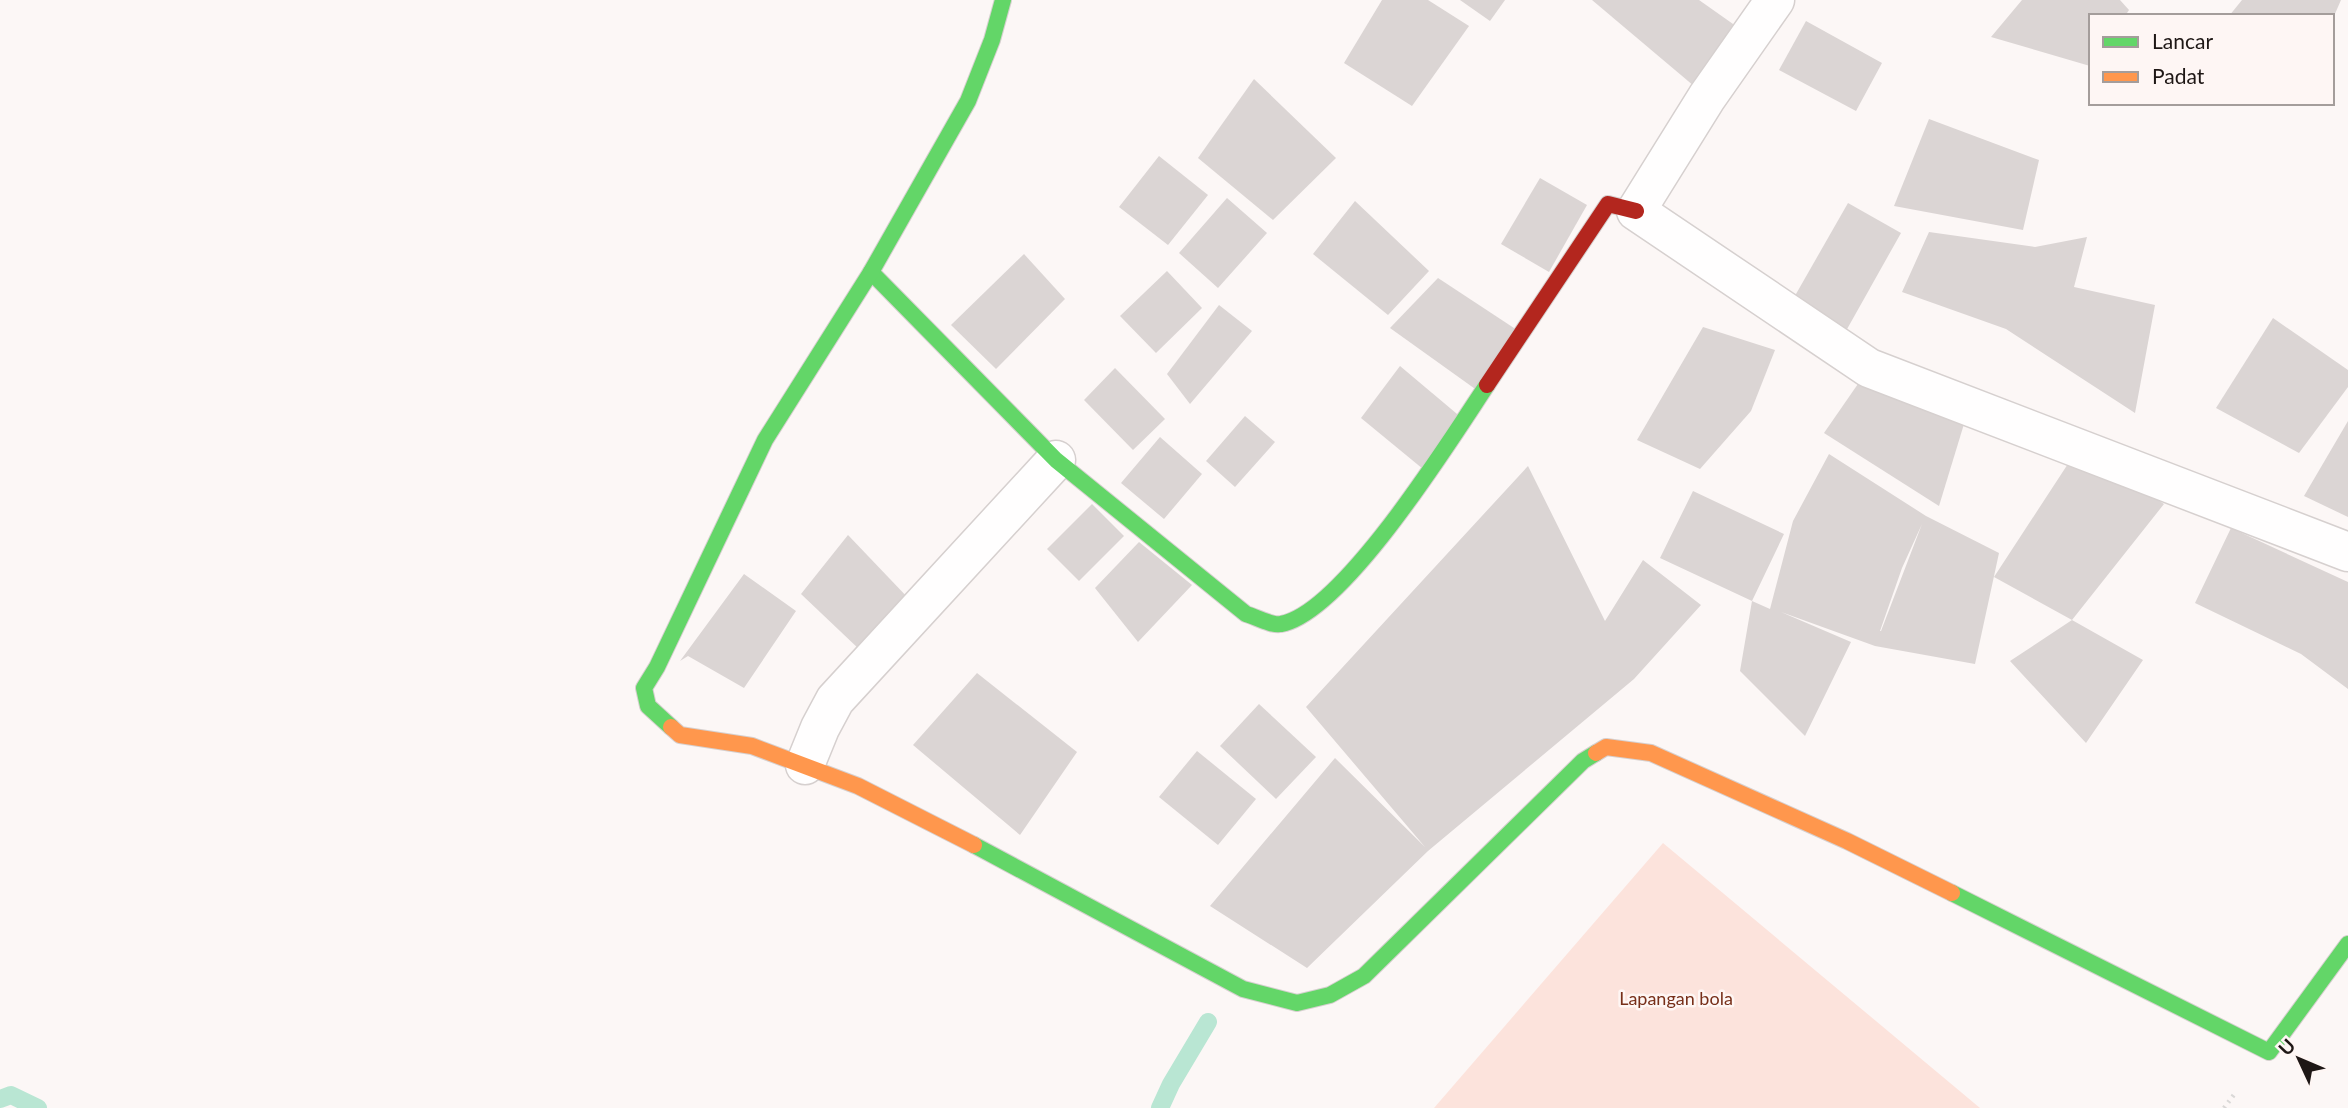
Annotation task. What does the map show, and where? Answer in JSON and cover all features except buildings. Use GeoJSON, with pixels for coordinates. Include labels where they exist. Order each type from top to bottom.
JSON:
{"type":"FeatureCollection","features":[{"type":"Feature","properties":{"kind":"street"},"geometry":{"type":"LineString","coordinates":[[1003,0],[992,40],[968,102],[871,272],[765,440],[657,667],[644,688],[648,706],[680,735],[752,746],[804,765],[915,813],[1243,989],[1297,1003],[1331,995],[1364,976],[1583,761],[1606,747],[1651,753],[1847,841],[2269,1052],[2348,944]]}},
{"type":"Feature","properties":{"kind":"street"},"geometry":{"type":"LineString","coordinates":[[1636,211],[1707,97],[1775,0]]}},
{"type":"Feature","properties":{"kind":"street"},"geometry":{"type":"LineString","coordinates":[[871,272],[1056,460],[1246,614],[1279,625],[1304,616],[1326,600],[1407,504],[1608,204],[1636,211],[1869,368],[2348,552]]}},
{"type":"Feature","properties":{"kind":"street"},"geometry":{"type":"LineString","coordinates":[[804,765],[835,700],[1056,460]]}},
{"type":"Feature","properties":{"kind":"green space","name":"Lapangan bola"},"geometry":{"type":"Polygon","coordinates":[[[1663,843],[1980,1108],[1434,1108],[1663,843]]]}},
{"type":"Feature","properties":{"kind":"waterway"},"geometry":{"type":"LineString","coordinates":[[1160,1108],[1208,1022]]}},
{"type":"Feature","properties":{"kind":"waterway"},"geometry":{"type":"LineString","coordinates":[[0,1099],[11,1095],[38,1108]]}},
{"type":"Feature","properties":{"kind":"traffic: fast"},"geometry":{"type":"LineString","coordinates":[[671,727],[648,706],[644,688],[657,667],[765,440],[871,272],[968,101],[992,40],[1003,0]]}},
{"type":"Feature","properties":{"kind":"traffic: fast"},"geometry":{"type":"LineString","coordinates":[[871,272],[1056,460],[1246,614],[1273,624],[1281,624],[1306,613],[1334,590],[1364,558],[1394,521],[1487,385]]}},
{"type":"Feature","properties":{"kind":"traffic: fast"},"geometry":{"type":"LineString","coordinates":[[974,845],[1243,989],[1297,1003],[1330,995],[1364,976],[1583,761],[1596,753]]}},
{"type":"Feature","properties":{"kind":"traffic: fast"},"geometry":{"type":"LineString","coordinates":[[1952,893],[2269,1052],[2348,944]]}},
{"type":"Feature","properties":{"kind":"traffic: slow"},"geometry":{"type":"LineString","coordinates":[[671,727],[680,735],[752,746],[858,786],[974,845]]}},
{"type":"Feature","properties":{"kind":"traffic: slow"},"geometry":{"type":"LineString","coordinates":[[1596,753],[1606,747],[1651,753],[1847,841],[1952,893]]}},
{"type":"Feature","properties":{"kind":"traffic: jam"},"geometry":{"type":"LineString","coordinates":[[1487,385],[1608,204],[1636,211]]}}]}
